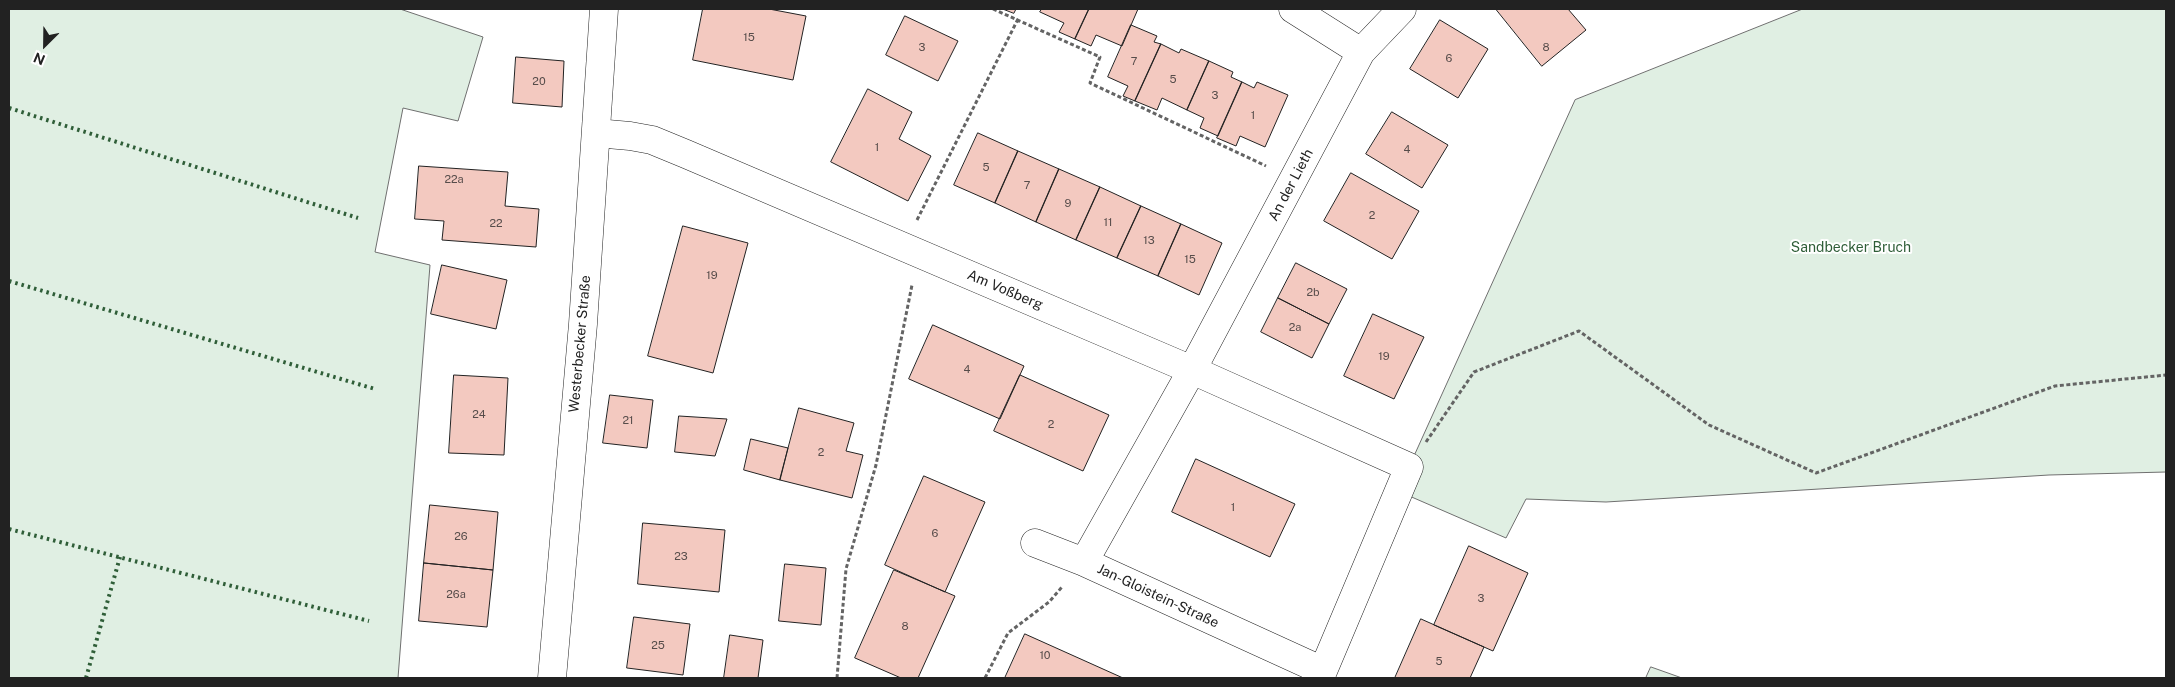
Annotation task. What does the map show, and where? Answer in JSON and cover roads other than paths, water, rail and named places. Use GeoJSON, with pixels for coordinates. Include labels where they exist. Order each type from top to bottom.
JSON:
{"type":"FeatureCollection","features":[{"type":"Feature","properties":{"kind":"street","name":"Westerbecker Straße"},"geometry":{"type":"LineString","coordinates":[[552,678],[583,324],[604,9]]}},
{"type":"Feature","properties":{"kind":"street"},"geometry":{"type":"LineString","coordinates":[[1293,9],[1361,52]]}},
{"type":"Feature","properties":{"kind":"street","name":"An der Lieth"},"geometry":{"type":"LineString","coordinates":[[1192,370],[1361,52],[1402,9]]}},
{"type":"Feature","properties":{"kind":"street","name":"Am Voßberg"},"geometry":{"type":"LineString","coordinates":[[596,133],[652,140],[1192,370],[1409,467]]}},
{"type":"Feature","properties":{"kind":"street","name":"Jan-Gloistein-Straße"},"geometry":{"type":"LineString","coordinates":[[1192,370],[1084,562],[1322,675],[1409,467]]}},
{"type":"Feature","properties":{"kind":"street"},"geometry":{"type":"LineString","coordinates":[[1035,543],[1084,562]]}},
{"type":"Feature","properties":{"kind":"park label","name":"Sandbecker Bruch"},"geometry":{"type":"Point","coordinates":[1851,248]}}]}
